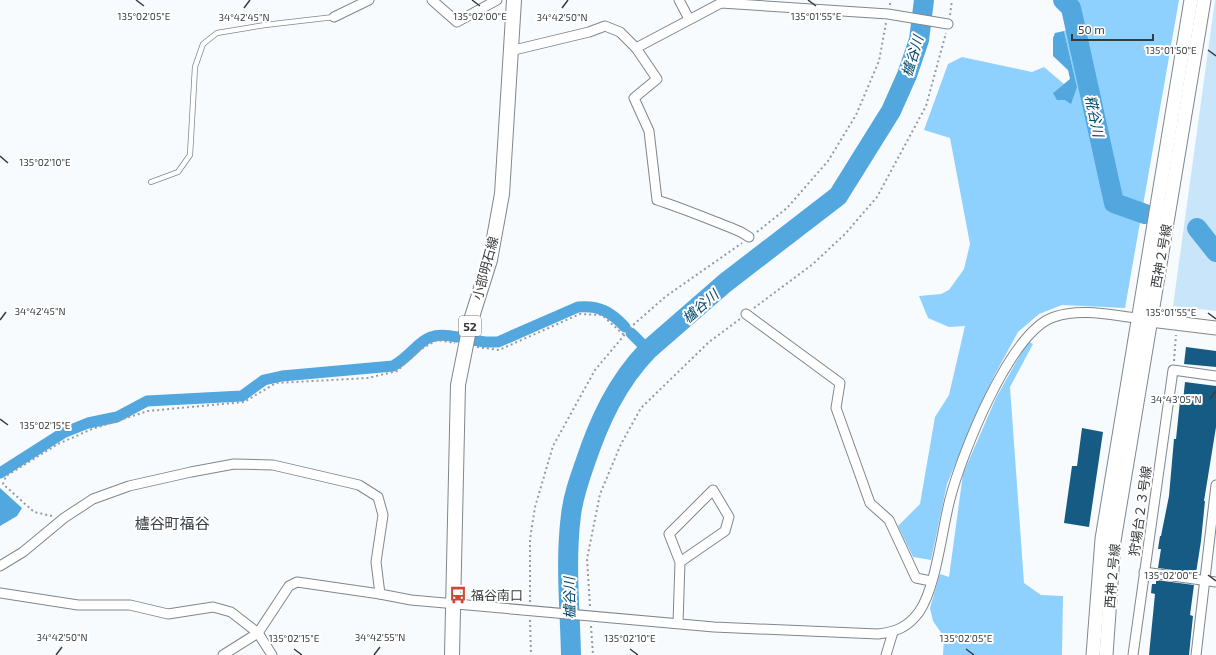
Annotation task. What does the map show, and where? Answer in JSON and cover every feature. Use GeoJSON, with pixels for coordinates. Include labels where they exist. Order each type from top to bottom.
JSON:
{"type":"FeatureCollection","features":[{"type":"Feature","properties":{"kind":"main road","name":"小部明石線"},"geometry":{"type":"LineString","coordinates":[[452,655],[458,385],[471,320],[490,260],[502,194],[514,0]]}},
{"type":"Feature","properties":{"kind":"street"},"geometry":{"type":"LineString","coordinates":[[334,17],[369,0]]}},
{"type":"Feature","properties":{"kind":"street"},"geometry":{"type":"LineString","coordinates":[[432,0],[457,22],[497,0]]}},
{"type":"Feature","properties":{"kind":"street"},"geometry":{"type":"LineString","coordinates":[[679,0],[689,19]]}},
{"type":"Feature","properties":{"kind":"street","name":"西神２号線"},"geometry":{"type":"LineString","coordinates":[[1106,655],[1114,541],[1144,319],[1191,0]]}},
{"type":"Feature","properties":{"kind":"street","name":"西神２号線"},"geometry":{"type":"LineString","coordinates":[[1093,655],[1102,539],[1204,0]]}},
{"type":"Feature","properties":{"kind":"street"},"geometry":{"type":"LineString","coordinates":[[636,48],[660,37],[689,19],[721,3],[888,14],[948,24]]}},
{"type":"Feature","properties":{"kind":"street"},"geometry":{"type":"LineString","coordinates":[[510,51],[589,32],[604,26],[620,32],[636,48],[657,79],[634,98],[649,131],[657,200],[683,208],[720,224],[736,228],[749,238]]}},
{"type":"Feature","properties":{"kind":"street"},"geometry":{"type":"LineString","coordinates":[[223,655],[258,633],[289,586],[297,582],[411,600],[678,624],[878,634],[893,632],[908,625],[920,611],[928,594],[950,498],[966,451],[1003,369],[1029,334],[1052,317],[1080,311],[1216,328]]}},
{"type":"Feature","properties":{"kind":"street"},"geometry":{"type":"LineString","coordinates":[[746,314],[840,383],[836,408],[870,503],[889,520],[916,578],[931,581]]}},
{"type":"Feature","properties":{"kind":"street"},"geometry":{"type":"LineString","coordinates":[[1173,370],[1216,376]]}},
{"type":"Feature","properties":{"kind":"street","name":"狩場台２３号線"},"geometry":{"type":"LineString","coordinates":[[1133,655],[1173,370]]}},
{"type":"Feature","properties":{"kind":"street"},"geometry":{"type":"LineString","coordinates":[[0,566],[22,552],[64,518],[93,498],[129,486],[234,464],[273,465],[359,485],[378,497],[382,515],[376,562],[380,594]]}},
{"type":"Feature","properties":{"kind":"street"},"geometry":{"type":"LineString","coordinates":[[1196,655],[1216,486]]}},
{"type":"Feature","properties":{"kind":"street"},"geometry":{"type":"LineString","coordinates":[[678,624],[680,562],[669,534],[713,490],[729,517],[725,531],[680,562]]}},
{"type":"Feature","properties":{"kind":"street"},"geometry":{"type":"LineString","coordinates":[[1144,572],[1216,582]]}},
{"type":"Feature","properties":{"kind":"street"},"geometry":{"type":"LineString","coordinates":[[0,593],[78,605],[130,605],[168,614],[213,606],[231,612],[258,633],[272,655]]}},
{"type":"Feature","properties":{"kind":"street"},"geometry":{"type":"LineString","coordinates":[[886,655],[893,632]]}},
{"type":"Feature","properties":{"kind":"lane"},"geometry":{"type":"LineString","coordinates":[[151,182],[178,172],[190,155],[195,67],[203,44],[217,33],[265,25],[334,17]]}},
{"type":"Feature","properties":{"kind":"path"},"geometry":{"type":"LineString","coordinates":[[948,24],[952,0]]}},
{"type":"Feature","properties":{"kind":"path"},"geometry":{"type":"LineString","coordinates":[[531,655],[532,610],[530,539],[536,508],[552,446],[594,370],[632,326],[665,298],[749,238],[787,208],[828,161],[856,115],[876,67],[888,14]]}},
{"type":"Feature","properties":{"kind":"path"},"geometry":{"type":"LineString","coordinates":[[64,518],[34,512],[3,484],[6,476],[58,444],[92,429],[148,411],[244,402],[276,383],[368,378],[397,371],[421,349],[437,340],[499,350],[580,314],[602,315],[624,335]]}},
{"type":"Feature","properties":{"kind":"path"},"geometry":{"type":"LineString","coordinates":[[1173,370],[1178,324]]}},
{"type":"Feature","properties":{"kind":"path"},"geometry":{"type":"LineString","coordinates":[[589,615],[593,655]]}},
{"type":"Feature","properties":{"kind":"shaded area"},"geometry":{"type":"Polygon","coordinates":[[[1072,0],[1179,0],[1125,308],[1062,305],[1039,314],[1018,332],[994,376],[947,484],[931,560],[913,557],[898,526],[920,504],[935,417],[949,395],[965,326],[949,327],[928,318],[919,296],[941,294],[949,290],[964,269],[970,244],[950,138],[924,130],[948,64],[962,57],[1032,72],[1044,67],[1064,84],[1053,93],[1077,87],[1064,31],[1078,24],[1078,9],[1072,0]]]}},
{"type":"Feature","properties":{"kind":"shaded area"},"geometry":{"type":"Polygon","coordinates":[[[1216,0],[1216,311],[1173,306],[1216,0]]]}},
{"type":"Feature","properties":{"kind":"shaded area"},"geometry":{"type":"Polygon","coordinates":[[[1064,31],[1077,87],[1071,104],[1065,100],[1057,100],[1053,93],[1070,79],[1068,70],[1053,56],[1053,38],[1055,33],[1064,31]]]}},
{"type":"Feature","properties":{"kind":"shaded area"},"geometry":{"type":"Polygon","coordinates":[[[1028,341],[1033,344],[1010,387],[1024,583],[1041,595],[1063,596],[1062,655],[943,655],[944,637],[933,621],[930,608],[940,574],[949,577],[963,474],[996,398],[1028,341]]]}},
{"type":"Feature","properties":{"kind":"shaded area"},"geometry":{"type":"Polygon","coordinates":[[[0,488],[22,508],[17,516],[0,526],[0,488]]]}},
{"type":"Feature","properties":{"kind":"building"},"geometry":{"type":"Polygon","coordinates":[[[1186,347],[1216,351],[1216,367],[1184,364],[1186,347]]]}},
{"type":"Feature","properties":{"kind":"building"},"geometry":{"type":"Polygon","coordinates":[[[1185,382],[1216,386],[1216,427],[1204,501],[1201,541],[1196,573],[1158,568],[1161,549],[1158,549],[1169,496],[1174,439],[1176,439],[1180,401],[1183,401],[1185,382]]]}},
{"type":"Feature","properties":{"kind":"building"},"geometry":{"type":"Polygon","coordinates":[[[1082,428],[1103,432],[1089,527],[1064,523],[1072,466],[1077,466],[1082,428]]]}},
{"type":"Feature","properties":{"kind":"building"},"geometry":{"type":"Polygon","coordinates":[[[1156,580],[1194,585],[1190,615],[1193,616],[1189,655],[1149,655],[1155,594],[1151,593],[1152,584],[1156,584],[1156,580]]]}},
{"type":"Feature","properties":{"kind":"waterway","name":"櫨谷川"},"geometry":{"type":"LineString","coordinates":[[571,655],[568,550],[572,508],[578,482],[590,447],[610,403],[627,375],[648,350],[725,283],[838,196],[891,111],[907,75],[919,40],[924,0]]}},
{"type":"Feature","properties":{"kind":"waterway","name":"糀谷川"},"geometry":{"type":"LineString","coordinates":[[1063,0],[1071,8],[1114,203],[1145,214]]}},
{"type":"Feature","properties":{"kind":"waterway","name":"糀谷川"},"geometry":{"type":"LineString","coordinates":[[1197,228],[1216,252]]}},
{"type":"Feature","properties":{"kind":"waterway"},"geometry":{"type":"LineString","coordinates":[[473,340],[498,342],[578,307],[598,308],[615,317],[625,327]]}},
{"type":"Feature","properties":{"kind":"waterway"},"geometry":{"type":"LineString","coordinates":[[631,333],[648,350]]}},
{"type":"Feature","properties":{"kind":"waterway"},"geometry":{"type":"LineString","coordinates":[[0,473],[63,433],[88,423],[117,417],[147,401],[242,396],[264,380],[282,376],[393,366],[427,338],[444,335],[457,337]]}},
{"type":"Feature","properties":{"kind":"place","name":"福谷南口"},"geometry":{"type":"Point","coordinates":[458,595]}},
{"type":"Feature","properties":{"kind":"district","name":"櫨谷町福谷"},"geometry":{"type":"Point","coordinates":[172,523]}}]}
